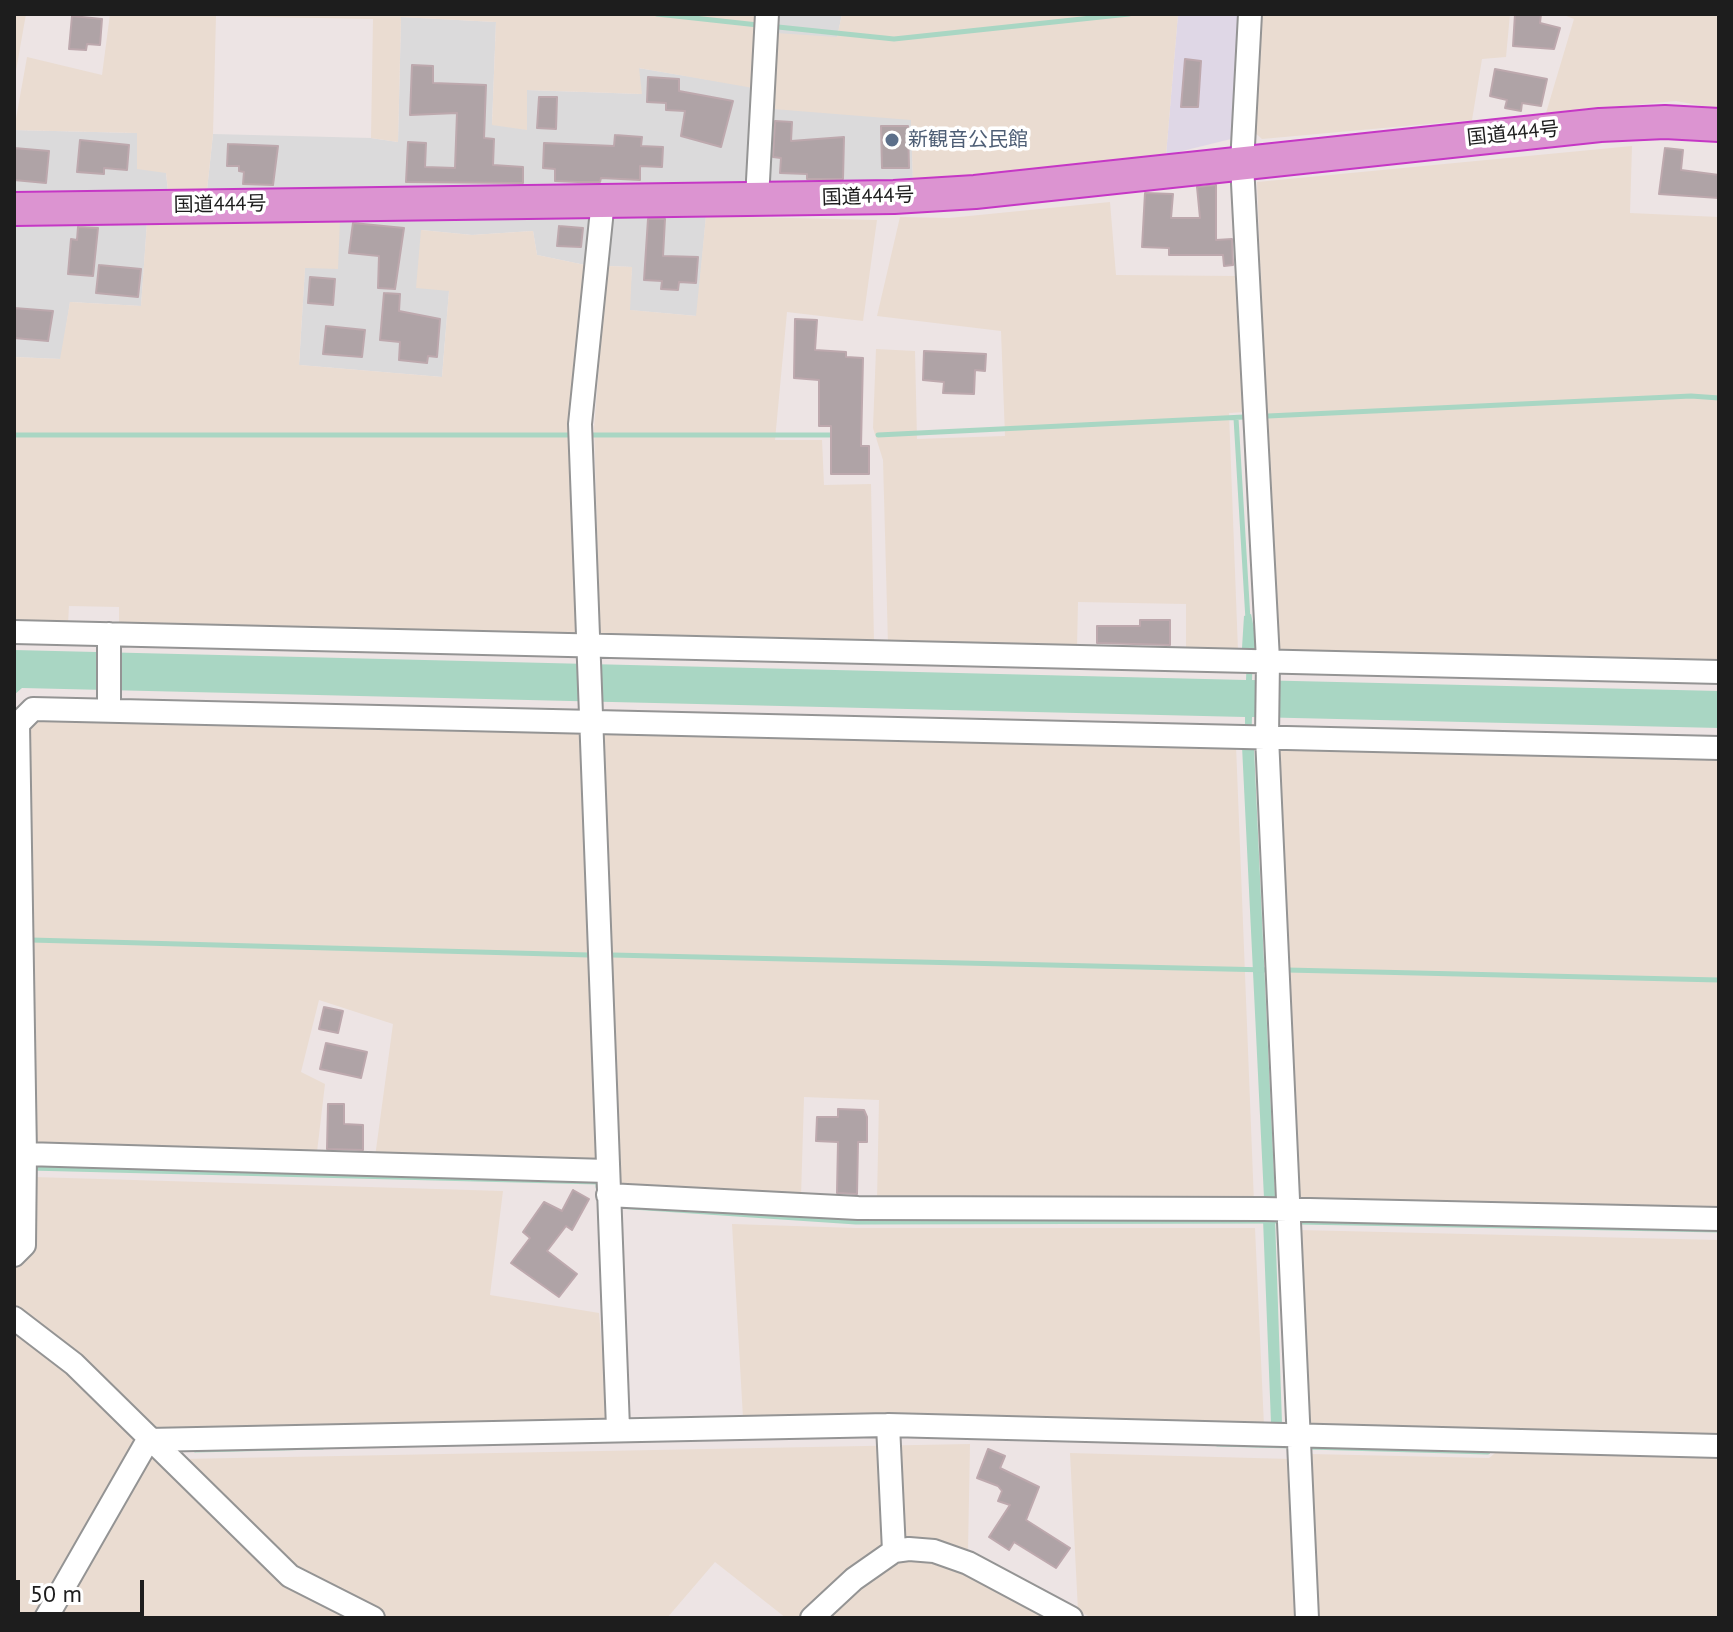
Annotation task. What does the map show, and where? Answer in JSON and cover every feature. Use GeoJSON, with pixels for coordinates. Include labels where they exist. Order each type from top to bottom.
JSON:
{"type":"FeatureCollection","features":[{"type":"Feature","properties":{"kind":"highway","name":"国道444号"},"geometry":{"type":"LineString","coordinates":[[14,209],[757,199],[975,192],[1600,125],[1665,122],[1719,125]]}},
{"type":"Feature","properties":{"kind":"street"},"geometry":{"type":"LineString","coordinates":[[757,199],[767,14]]}},
{"type":"Feature","properties":{"kind":"street"},"geometry":{"type":"LineString","coordinates":[[1250,14],[1242,164],[1259,663],[1258,734],[1277,1209],[1299,1434],[1307,1618]]}},
{"type":"Feature","properties":{"kind":"street"},"geometry":{"type":"LineString","coordinates":[[603,200],[580,424],[618,1428]]}},
{"type":"Feature","properties":{"kind":"street"},"geometry":{"type":"LineString","coordinates":[[14,632],[590,652],[1719,672]]}},
{"type":"Feature","properties":{"kind":"street"},"geometry":{"type":"LineString","coordinates":[[109,634],[109,710]]}},
{"type":"Feature","properties":{"kind":"street"},"geometry":{"type":"LineString","coordinates":[[14,1255],[24,1245],[25,1164],[18,724],[33,709],[593,716],[1719,748]]}},
{"type":"Feature","properties":{"kind":"street"},"geometry":{"type":"LineString","coordinates":[[25,1164],[607,1171]]}},
{"type":"Feature","properties":{"kind":"street"},"geometry":{"type":"LineString","coordinates":[[608,1195],[858,1208],[1277,1209],[1719,1219]]}},
{"type":"Feature","properties":{"kind":"street"},"geometry":{"type":"LineString","coordinates":[[14,1318],[74,1364],[148,1440],[290,1576],[373,1618]]}},
{"type":"Feature","properties":{"kind":"street"},"geometry":{"type":"LineString","coordinates":[[888,1425],[894,1551]]}},
{"type":"Feature","properties":{"kind":"street"},"geometry":{"type":"LineString","coordinates":[[148,1440],[618,1428],[888,1425],[1719,1446]]}},
{"type":"Feature","properties":{"kind":"street"},"geometry":{"type":"LineString","coordinates":[[46,1618],[148,1440]]}},
{"type":"Feature","properties":{"kind":"street"},"geometry":{"type":"LineString","coordinates":[[812,1618],[854,1579],[894,1551],[934,1551],[968,1563],[1071,1618]]}},
{"type":"Feature","properties":{"kind":"shaded area"},"geometry":{"type":"Polygon","coordinates":[[[14,14],[26,14],[14,82],[14,14]]]}},
{"type":"Feature","properties":{"kind":"shaded area"},"geometry":{"type":"Polygon","coordinates":[[[110,14],[757,14],[753,88],[639,68],[642,94],[527,90],[527,130],[492,125],[496,22],[401,17],[398,142],[371,138],[373,19],[216,16],[213,134],[207,190],[168,191],[166,173],[137,169],[137,133],[14,130],[27,57],[102,75],[110,14]]]}},
{"type":"Feature","properties":{"kind":"shaded area"},"geometry":{"type":"Polygon","coordinates":[[[757,14],[842,14],[837,38],[911,120],[913,182],[771,188],[207,190],[213,134],[371,138],[398,142],[401,17],[496,22],[492,124],[527,129],[527,90],[641,94],[638,68],[753,87],[757,14]]]}},
{"type":"Feature","properties":{"kind":"shaded area"},"geometry":{"type":"Polygon","coordinates":[[[842,14],[1178,14],[1166,155],[913,182],[911,120],[773,109],[776,33],[837,37],[842,14]]]}},
{"type":"Feature","properties":{"kind":"shaded area"},"geometry":{"type":"Polygon","coordinates":[[[1178,14],[1239,14],[1231,139],[1166,155],[1178,14]]]}},
{"type":"Feature","properties":{"kind":"shaded area"},"geometry":{"type":"Polygon","coordinates":[[[1262,14],[1510,14],[1506,57],[1482,59],[1472,120],[1262,139],[1253,131],[1262,14]]]}},
{"type":"Feature","properties":{"kind":"shaded area"},"geometry":{"type":"Polygon","coordinates":[[[1561,14],[1719,14],[1719,109],[1676,101],[1546,113],[1574,19],[1561,14]]]}},
{"type":"Feature","properties":{"kind":"shaded area"},"geometry":{"type":"Polygon","coordinates":[[[14,130],[137,133],[166,173],[168,191],[14,194],[14,130]]]}},
{"type":"Feature","properties":{"kind":"shaded area"},"geometry":{"type":"Polygon","coordinates":[[[1632,146],[1630,213],[1719,217],[1719,664],[1275,653],[1257,182],[1632,146]]]}},
{"type":"Feature","properties":{"kind":"shaded area"},"geometry":{"type":"Polygon","coordinates":[[[1110,202],[1116,275],[1238,276],[1245,412],[1229,413],[1238,651],[1186,650],[1186,604],[1078,602],[1077,648],[888,645],[883,460],[873,428],[876,349],[915,351],[917,439],[1005,436],[1001,331],[877,316],[900,217],[949,218],[1110,202]]]}},
{"type":"Feature","properties":{"kind":"shaded area"},"geometry":{"type":"Polygon","coordinates":[[[706,216],[697,316],[629,310],[632,267],[585,265],[537,255],[533,231],[472,235],[421,230],[449,291],[442,377],[299,365],[305,267],[340,219],[706,216]]]}},
{"type":"Feature","properties":{"kind":"shaded area"},"geometry":{"type":"Polygon","coordinates":[[[706,216],[877,220],[863,321],[787,312],[775,440],[822,440],[824,485],[871,484],[874,643],[600,637],[594,428],[607,266],[632,267],[630,310],[696,316],[706,216]]]}},
{"type":"Feature","properties":{"kind":"shaded area"},"geometry":{"type":"Polygon","coordinates":[[[340,219],[338,269],[305,268],[299,365],[442,377],[449,291],[416,288],[421,230],[472,235],[533,231],[537,255],[585,265],[580,638],[119,625],[119,607],[69,606],[68,624],[14,622],[14,357],[60,359],[70,302],[141,306],[147,223],[340,219]]]}},
{"type":"Feature","properties":{"kind":"shaded area"},"geometry":{"type":"Polygon","coordinates":[[[147,223],[141,306],[70,302],[61,359],[14,357],[14,227],[147,223]]]}},
{"type":"Feature","properties":{"kind":"shaded area"},"geometry":{"type":"Polygon","coordinates":[[[1251,614],[1257,643],[1253,652],[1252,680],[1719,691],[1719,728],[1252,717],[1251,747],[1254,748],[1275,1197],[1264,1198],[1242,746],[1245,745],[1245,717],[22,688],[14,695],[14,650],[1246,680],[1247,654],[1242,648],[1244,616],[1251,614]]]}},
{"type":"Feature","properties":{"kind":"shaded area"},"geometry":{"type":"Polygon","coordinates":[[[38,718],[584,733],[598,1164],[375,1157],[393,1024],[319,1000],[301,1072],[325,1084],[317,1152],[32,1147],[28,733],[38,718]]]}},
{"type":"Feature","properties":{"kind":"shaded area"},"geometry":{"type":"Polygon","coordinates":[[[601,733],[1236,745],[1254,1203],[877,1201],[879,1100],[804,1097],[801,1197],[616,1187],[601,733]]]}},
{"type":"Feature","properties":{"kind":"shaded area"},"geometry":{"type":"Polygon","coordinates":[[[1277,745],[1719,756],[1719,1208],[1294,1199],[1277,745]]]}},
{"type":"Feature","properties":{"kind":"shaded area"},"geometry":{"type":"Polygon","coordinates":[[[33,1177],[503,1191],[490,1295],[599,1313],[608,1419],[147,1429],[37,1618],[14,1618],[14,1264],[33,1177]]]}},
{"type":"Feature","properties":{"kind":"shaded area"},"geometry":{"type":"Polygon","coordinates":[[[1275,1218],[1282,1423],[1271,1423],[1263,1219],[1275,1218]]]}},
{"type":"Feature","properties":{"kind":"shaded area"},"geometry":{"type":"Polygon","coordinates":[[[732,1224],[856,1228],[1255,1228],[1264,1426],[743,1418],[732,1224]]]}},
{"type":"Feature","properties":{"kind":"shaded area"},"geometry":{"type":"Polygon","coordinates":[[[1299,1230],[1719,1240],[1719,1436],[1307,1426],[1299,1230]]]}},
{"type":"Feature","properties":{"kind":"shaded area"},"geometry":{"type":"Polygon","coordinates":[[[970,1444],[968,1551],[924,1540],[802,1618],[786,1618],[715,1562],[667,1618],[387,1618],[291,1569],[181,1459],[970,1444]]]}},
{"type":"Feature","properties":{"kind":"shaded area"},"geometry":{"type":"Polygon","coordinates":[[[1499,1450],[1719,1456],[1719,1618],[1317,1618],[1310,1454],[1489,1458],[1499,1450]]]}},
{"type":"Feature","properties":{"kind":"shaded area"},"geometry":{"type":"Polygon","coordinates":[[[150,1453],[353,1618],[56,1618],[150,1453]]]}},
{"type":"Feature","properties":{"kind":"shaded area"},"geometry":{"type":"Polygon","coordinates":[[[1070,1453],[1291,1459],[1298,1618],[1092,1618],[1078,1611],[1070,1453]]]}},
{"type":"Feature","properties":{"kind":"shaded area"},"geometry":{"type":"Polygon","coordinates":[[[918,1557],[958,1569],[1049,1618],[822,1618],[893,1560],[918,1557]]]}},
{"type":"Feature","properties":{"kind":"building"},"geometry":{"type":"Polygon","coordinates":[[[1515,14],[1541,14],[1540,23],[1560,28],[1554,49],[1513,46],[1515,14]]]}},
{"type":"Feature","properties":{"kind":"building"},"geometry":{"type":"Polygon","coordinates":[[[72,16],[102,19],[100,45],[87,44],[86,50],[69,49],[72,16]]]}},
{"type":"Feature","properties":{"kind":"building"},"geometry":{"type":"Polygon","coordinates":[[[1185,59],[1201,61],[1198,107],[1181,107],[1185,59]]]}},
{"type":"Feature","properties":{"kind":"building"},"geometry":{"type":"Polygon","coordinates":[[[412,65],[433,66],[433,83],[486,85],[484,138],[494,139],[493,165],[523,167],[523,183],[406,182],[408,142],[426,143],[425,167],[455,168],[457,113],[410,115],[412,65]]]}},
{"type":"Feature","properties":{"kind":"building"},"geometry":{"type":"Polygon","coordinates":[[[1495,69],[1547,79],[1541,106],[1522,103],[1521,111],[1505,108],[1507,100],[1490,96],[1495,69]]]}},
{"type":"Feature","properties":{"kind":"building"},"geometry":{"type":"Polygon","coordinates":[[[648,77],[679,79],[679,91],[733,101],[721,147],[681,136],[685,111],[666,110],[666,103],[647,102],[648,77]]]}},
{"type":"Feature","properties":{"kind":"building"},"geometry":{"type":"Polygon","coordinates":[[[539,97],[557,97],[556,129],[537,128],[539,97]]]}},
{"type":"Feature","properties":{"kind":"building"},"geometry":{"type":"Polygon","coordinates":[[[775,121],[792,122],[791,141],[844,137],[843,179],[807,179],[807,174],[780,173],[781,158],[773,157],[775,121]]]}},
{"type":"Feature","properties":{"kind":"building"},"geometry":{"type":"Polygon","coordinates":[[[881,126],[908,126],[909,168],[882,168],[881,126]]]}},
{"type":"Feature","properties":{"kind":"building"},"geometry":{"type":"Polygon","coordinates":[[[615,135],[642,137],[641,146],[663,147],[662,167],[640,166],[640,180],[601,178],[600,182],[555,181],[555,169],[543,168],[544,143],[614,146],[615,135]]]}},
{"type":"Feature","properties":{"kind":"building"},"geometry":{"type":"Polygon","coordinates":[[[80,140],[129,145],[127,170],[104,168],[104,174],[77,172],[80,140]]]}},
{"type":"Feature","properties":{"kind":"building"},"geometry":{"type":"Polygon","coordinates":[[[228,144],[278,146],[273,185],[243,184],[244,172],[239,171],[239,166],[227,166],[228,144]]]}},
{"type":"Feature","properties":{"kind":"building"},"geometry":{"type":"Polygon","coordinates":[[[14,148],[49,151],[46,183],[14,180],[14,148]]]}},
{"type":"Feature","properties":{"kind":"building"},"geometry":{"type":"Polygon","coordinates":[[[1665,148],[1683,150],[1681,170],[1719,175],[1719,198],[1659,194],[1665,148]]]}},
{"type":"Feature","properties":{"kind":"building"},"geometry":{"type":"Polygon","coordinates":[[[1216,185],[1216,240],[1232,239],[1233,265],[1224,266],[1223,255],[1169,255],[1169,248],[1142,247],[1145,193],[1173,194],[1171,218],[1200,218],[1197,187],[1216,185]]]}},
{"type":"Feature","properties":{"kind":"building"},"geometry":{"type":"Polygon","coordinates":[[[648,219],[665,219],[663,256],[698,257],[696,283],[679,282],[678,290],[661,289],[662,281],[644,280],[648,219]]]}},
{"type":"Feature","properties":{"kind":"building"},"geometry":{"type":"Polygon","coordinates":[[[353,223],[404,228],[395,289],[378,288],[379,256],[349,253],[353,223]]]}},
{"type":"Feature","properties":{"kind":"building"},"geometry":{"type":"Polygon","coordinates":[[[559,226],[583,228],[581,247],[557,246],[559,226]]]}},
{"type":"Feature","properties":{"kind":"building"},"geometry":{"type":"Polygon","coordinates":[[[78,227],[98,228],[93,276],[68,274],[71,239],[77,240],[78,227]]]}},
{"type":"Feature","properties":{"kind":"building"},"geometry":{"type":"Polygon","coordinates":[[[99,265],[141,269],[138,297],[96,293],[99,265]]]}},
{"type":"Feature","properties":{"kind":"building"},"geometry":{"type":"Polygon","coordinates":[[[310,277],[335,279],[333,305],[308,303],[310,277]]]}},
{"type":"Feature","properties":{"kind":"building"},"geometry":{"type":"Polygon","coordinates":[[[384,293],[400,294],[399,311],[440,319],[437,357],[428,356],[427,363],[399,360],[400,342],[380,340],[384,293]]]}},
{"type":"Feature","properties":{"kind":"building"},"geometry":{"type":"Polygon","coordinates":[[[14,308],[53,311],[48,341],[14,338],[14,308]]]}},
{"type":"Feature","properties":{"kind":"building"},"geometry":{"type":"Polygon","coordinates":[[[795,319],[817,320],[815,350],[846,352],[846,357],[863,358],[861,446],[869,446],[869,474],[831,474],[831,426],[819,426],[819,380],[794,378],[795,319]]]}},
{"type":"Feature","properties":{"kind":"building"},"geometry":{"type":"Polygon","coordinates":[[[326,326],[365,330],[362,357],[323,354],[326,326]]]}},
{"type":"Feature","properties":{"kind":"building"},"geometry":{"type":"Polygon","coordinates":[[[924,351],[986,354],[985,371],[975,370],[974,394],[943,393],[944,382],[923,380],[924,351]]]}},
{"type":"Feature","properties":{"kind":"building"},"geometry":{"type":"Polygon","coordinates":[[[1140,620],[1170,620],[1170,645],[1097,643],[1097,626],[1140,626],[1140,620]]]}},
{"type":"Feature","properties":{"kind":"building"},"geometry":{"type":"Polygon","coordinates":[[[324,1007],[343,1011],[338,1033],[319,1029],[324,1007]]]}},
{"type":"Feature","properties":{"kind":"building"},"geometry":{"type":"Polygon","coordinates":[[[326,1043],[367,1052],[361,1078],[320,1069],[326,1043]]]}},
{"type":"Feature","properties":{"kind":"building"},"geometry":{"type":"Polygon","coordinates":[[[328,1104],[344,1104],[344,1124],[363,1125],[363,1150],[327,1149],[328,1104]]]}},
{"type":"Feature","properties":{"kind":"building"},"geometry":{"type":"Polygon","coordinates":[[[838,1109],[864,1110],[867,1117],[867,1142],[858,1142],[857,1194],[837,1193],[838,1142],[816,1141],[817,1117],[838,1117],[838,1109]]]}},
{"type":"Feature","properties":{"kind":"building"},"geometry":{"type":"Polygon","coordinates":[[[573,1190],[589,1199],[572,1230],[566,1226],[547,1251],[577,1274],[559,1297],[511,1263],[530,1238],[523,1232],[544,1202],[562,1211],[573,1190]]]}},
{"type":"Feature","properties":{"kind":"building"},"geometry":{"type":"Polygon","coordinates":[[[988,1449],[1005,1456],[1000,1468],[1039,1487],[1026,1520],[1070,1548],[1056,1568],[1014,1542],[1009,1550],[989,1537],[1010,1505],[998,1501],[1002,1491],[998,1486],[977,1478],[988,1449]]]}},
{"type":"Feature","properties":{"kind":"waterway"},"geometry":{"type":"LineString","coordinates":[[657,14],[758,25]]}},
{"type":"Feature","properties":{"kind":"waterway"},"geometry":{"type":"LineString","coordinates":[[778,27],[894,39],[1129,14]]}},
{"type":"Feature","properties":{"kind":"waterway"},"geometry":{"type":"LineString","coordinates":[[1268,416],[1691,396],[1719,398]]}},
{"type":"Feature","properties":{"kind":"waterway"},"geometry":{"type":"LineString","coordinates":[[878,435],[1244,417]]}},
{"type":"Feature","properties":{"kind":"waterway"},"geometry":{"type":"LineString","coordinates":[[1236,418],[1248,620]]}},
{"type":"Feature","properties":{"kind":"waterway"},"geometry":{"type":"LineString","coordinates":[[14,435],[572,435]]}},
{"type":"Feature","properties":{"kind":"waterway"},"geometry":{"type":"LineString","coordinates":[[593,435],[836,435]]}},
{"type":"Feature","properties":{"kind":"waterway"},"geometry":{"type":"LineString","coordinates":[[31,940],[589,955]]}},
{"type":"Feature","properties":{"kind":"waterway"},"geometry":{"type":"LineString","coordinates":[[612,955],[1269,970]]}},
{"type":"Feature","properties":{"kind":"waterway"},"geometry":{"type":"LineString","coordinates":[[1287,970],[1719,980]]}},
{"type":"Feature","properties":{"kind":"waterway"},"geometry":{"type":"LineString","coordinates":[[29,1168],[598,1182],[598,1187]]}},
{"type":"Feature","properties":{"kind":"waterway"},"geometry":{"type":"LineString","coordinates":[[617,1206],[856,1222],[1282,1221]]}},
{"type":"Feature","properties":{"kind":"waterway"},"geometry":{"type":"LineString","coordinates":[[1299,1222],[1719,1230]]}},
{"type":"Feature","properties":{"kind":"waterway"},"geometry":{"type":"LineString","coordinates":[[1218,1444],[1291,1446]]}},
{"type":"Feature","properties":{"kind":"waterway"},"geometry":{"type":"LineString","coordinates":[[195,1450],[322,1447]]}},
{"type":"Feature","properties":{"kind":"waterway"},"geometry":{"type":"LineString","coordinates":[[1308,1447],[1488,1452]]}},
{"type":"Feature","properties":{"kind":"place","name":"新観音公民館"},"geometry":{"type":"Point","coordinates":[892,140]}}]}
